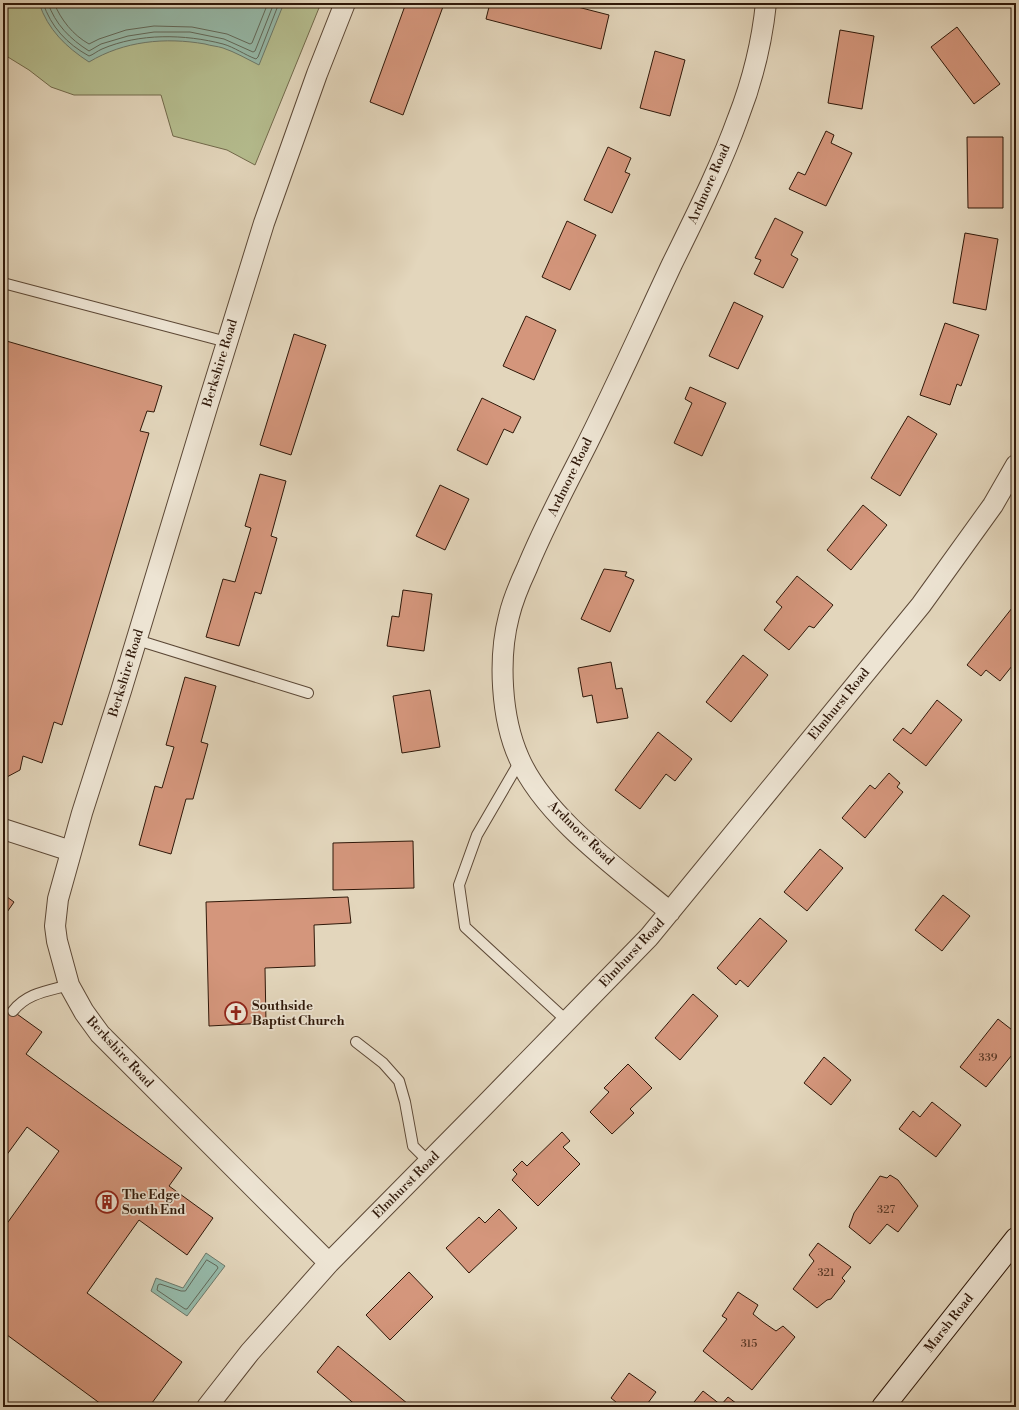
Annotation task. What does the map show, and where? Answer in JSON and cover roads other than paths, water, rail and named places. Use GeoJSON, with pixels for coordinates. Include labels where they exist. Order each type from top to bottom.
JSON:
{"type":"FeatureCollection","features":[{"type":"Feature","properties":{"kind":"street","name":"Berkshire Road"},"geometry":{"type":"LineString","coordinates":[[329,1263],[100,1034],[84,1012],[69,985],[57,941],[56,926],[58,899],[71,851],[264,223],[316,74],[345,3]]}},
{"type":"Feature","properties":{"kind":"street","name":"Ardmore Road"},"geometry":{"type":"LineString","coordinates":[[670,912],[596,850],[555,812],[532,782],[520,761],[512,739],[504,699],[504,644],[508,617],[514,597],[540,537],[584,449],[700,205],[738,120],[748,92],[761,34],[766,3]]}},
{"type":"Feature","properties":{"kind":"street","name":"Elmhurst Road"},"geometry":{"type":"LineString","coordinates":[[207,1407],[250,1352],[329,1263],[649,937],[921,605],[994,505],[1016,465]]}},
{"type":"Feature","properties":{"kind":"street"},"geometry":{"type":"LineString","coordinates":[[3,829],[71,851]]}},
{"type":"Feature","properties":{"kind":"street","name":"Marsh Road"},"geometry":{"type":"LineString","coordinates":[[883,1407],[1016,1239]]}},
{"type":"Feature","properties":{"kind":"lane"},"geometry":{"type":"LineString","coordinates":[[3,283],[227,342]]}},
{"type":"Feature","properties":{"kind":"lane"},"geometry":{"type":"LineString","coordinates":[[137,640],[308,693]]}},
{"type":"Feature","properties":{"kind":"lane"},"geometry":{"type":"LineString","coordinates":[[520,761],[477,836],[458,885],[465,927],[567,1021]]}},
{"type":"Feature","properties":{"kind":"lane"},"geometry":{"type":"LineString","coordinates":[[13,1011],[20,1002],[30,996],[69,985]]}},
{"type":"Feature","properties":{"kind":"lane"},"geometry":{"type":"LineString","coordinates":[[356,1042],[383,1063],[399,1081],[405,1102],[413,1146],[428,1162]]}},
{"type":"Feature","properties":{"kind":"water"},"geometry":{"type":"Polygon","coordinates":[[[39,3],[284,3],[259,65],[221,47],[175,41],[145,42],[131,45],[116,49],[89,62],[65,44],[53,30],[47,22],[39,3]]]}},
{"type":"Feature","properties":{"kind":"water"},"geometry":{"type":"Polygon","coordinates":[[[206,1253],[225,1266],[187,1316],[151,1291],[156,1278],[183,1288],[206,1253]]]}},
{"type":"Feature","properties":{"kind":"place","name":"Southside Baptist Church"},"geometry":{"type":"Point","coordinates":[236,1013]}},
{"type":"Feature","properties":{"kind":"place","name":"The Edge South End"},"geometry":{"type":"Point","coordinates":[107,1202]}}]}
